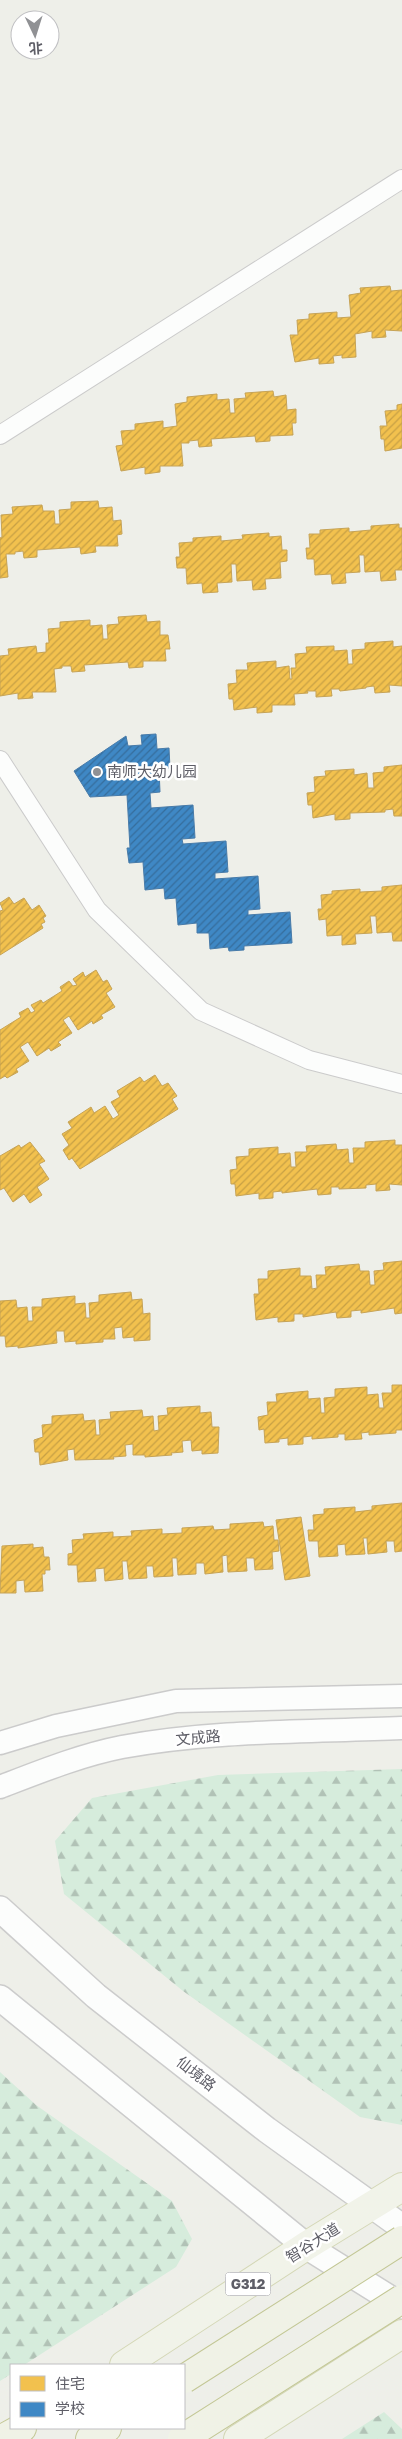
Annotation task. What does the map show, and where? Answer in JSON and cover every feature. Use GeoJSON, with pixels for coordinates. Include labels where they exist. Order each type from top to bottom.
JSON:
{"type":"FeatureCollection","features":[{"type":"Feature","properties":{"kind":"highway"},"geometry":{"type":"LineString","coordinates":[[185,2378],[402,2240]]}},
{"type":"Feature","properties":{"kind":"highway"},"geometry":{"type":"LineString","coordinates":[[182,2439],[402,2299]]}},
{"type":"Feature","properties":{"kind":"highway"},"geometry":{"type":"LineString","coordinates":[[2,2439],[20,2429]]}},
{"type":"Feature","properties":{"kind":"highway"},"geometry":{"type":"LineString","coordinates":[[90,2439],[106,2429]]}},
{"type":"Feature","properties":{"kind":"main road","name":"仙境路"},"geometry":{"type":"LineString","coordinates":[[0,1909],[96,1996],[267,2130],[374,2205],[402,2227]]}},
{"type":"Feature","properties":{"kind":"main road"},"geometry":{"type":"LineString","coordinates":[[0,1998],[306,2246],[402,2306]]}},
{"type":"Feature","properties":{"kind":"main road","name":"智谷大道"},"geometry":{"type":"LineString","coordinates":[[126,2364],[306,2246],[402,2187]]}},
{"type":"Feature","properties":{"kind":"main road"},"geometry":{"type":"LineString","coordinates":[[238,2439],[402,2334]]}},
{"type":"Feature","properties":{"kind":"main road"},"geometry":{"type":"LineString","coordinates":[[11,2439],[26,2429]]}},
{"type":"Feature","properties":{"kind":"street"},"geometry":{"type":"LineString","coordinates":[[0,435],[402,178]]}},
{"type":"Feature","properties":{"kind":"street"},"geometry":{"type":"LineString","coordinates":[[0,760],[97,910],[200,1011],[309,1060],[402,1084]]}},
{"type":"Feature","properties":{"kind":"street"},"geometry":{"type":"LineString","coordinates":[[0,1744],[56,1726],[176,1701],[402,1696]]}},
{"type":"Feature","properties":{"kind":"street","name":"文成路"},"geometry":{"type":"LineString","coordinates":[[0,1787],[47,1768],[121,1748],[200,1736],[402,1728]]}},
{"type":"Feature","properties":{"kind":"green space"},"geometry":{"type":"Polygon","coordinates":[[[402,1769],[402,2125],[360,2117],[183,1991],[64,1894],[55,1841],[92,1798],[218,1775],[402,1769]]]}},
{"type":"Feature","properties":{"kind":"green space"},"geometry":{"type":"Polygon","coordinates":[[[0,2072],[36,2105],[172,2201],[192,2239],[176,2267],[26,2364],[10,2364],[10,2375],[0,2381],[0,2072]]]}},
{"type":"Feature","properties":{"kind":"green space"},"geometry":{"type":"Polygon","coordinates":[[[384,2412],[402,2429],[402,2439],[342,2439],[384,2412]]]}},
{"type":"Feature","properties":{"kind":"building: 住宅"},"geometry":{"type":"Polygon","coordinates":[[[390,286],[391,291],[402,290],[402,331],[385,330],[386,337],[372,338],[372,331],[355,334],[356,357],[342,358],[342,355],[333,356],[334,363],[319,364],[319,358],[295,362],[290,335],[298,335],[297,320],[309,319],[309,314],[337,312],[337,318],[351,317],[349,295],[361,293],[360,288],[390,286]]]}},
{"type":"Feature","properties":{"kind":"building: 住宅"},"geometry":{"type":"Polygon","coordinates":[[[273,391],[274,397],[286,395],[287,410],[296,409],[296,423],[292,423],[293,435],[270,436],[270,441],[256,442],[255,436],[211,439],[212,446],[199,447],[198,440],[189,441],[189,443],[181,443],[183,466],[160,466],[160,472],[145,474],[145,467],[121,471],[116,446],[123,445],[121,431],[135,430],[135,424],[163,421],[163,428],[177,426],[175,404],[187,402],[187,397],[217,394],[217,400],[229,399],[230,413],[235,413],[234,399],[246,398],[245,393],[273,391]]]}},
{"type":"Feature","properties":{"kind":"building: 住宅"},"geometry":{"type":"Polygon","coordinates":[[[402,404],[402,448],[385,451],[384,439],[381,439],[380,426],[387,426],[385,411],[397,410],[397,405],[402,404]]]}},
{"type":"Feature","properties":{"kind":"building: 住宅"},"geometry":{"type":"Polygon","coordinates":[[[98,501],[99,508],[112,507],[113,521],[121,520],[122,534],[117,535],[118,546],[95,546],[96,552],[81,554],[80,547],[37,550],[37,557],[24,558],[23,551],[15,552],[15,554],[6,554],[8,577],[0,578],[1,515],[13,514],[12,507],[42,505],[43,511],[54,511],[55,524],[60,524],[59,510],[71,509],[71,502],[98,501]]]}},
{"type":"Feature","properties":{"kind":"building: 住宅"},"geometry":{"type":"Polygon","coordinates":[[[399,524],[399,528],[402,528],[402,570],[395,570],[396,580],[381,581],[380,571],[365,572],[364,555],[359,555],[360,572],[345,573],[346,583],[332,584],[331,574],[315,575],[314,559],[307,559],[306,548],[310,548],[309,534],[320,534],[320,530],[349,528],[349,532],[371,530],[371,526],[399,524]]]}},
{"type":"Feature","properties":{"kind":"building: 住宅"},"geometry":{"type":"Polygon","coordinates":[[[269,533],[269,537],[281,536],[282,550],[287,550],[287,561],[280,562],[281,578],[265,579],[266,589],[253,590],[252,580],[237,581],[236,564],[231,564],[232,582],[217,583],[218,592],[203,593],[202,583],[187,584],[186,568],[177,568],[176,557],[180,557],[179,543],[193,542],[193,538],[221,536],[221,541],[243,539],[242,535],[269,533]]]}},
{"type":"Feature","properties":{"kind":"building: 住宅"},"geometry":{"type":"Polygon","coordinates":[[[146,615],[147,622],[160,621],[160,635],[168,635],[170,649],[165,649],[166,661],[143,661],[143,667],[129,668],[128,662],[84,665],[85,671],[72,672],[71,666],[62,666],[62,668],[54,669],[56,692],[32,692],[33,698],[18,699],[18,693],[0,696],[0,656],[9,655],[8,649],[36,646],[37,653],[46,652],[46,643],[49,643],[48,629],[60,628],[60,622],[90,620],[90,626],[102,625],[103,639],[108,639],[107,625],[119,624],[118,617],[146,615]]]}},
{"type":"Feature","properties":{"kind":"building: 住宅"},"geometry":{"type":"Polygon","coordinates":[[[393,641],[393,647],[402,646],[402,686],[389,685],[390,692],[375,693],[374,686],[340,691],[339,689],[331,689],[332,696],[316,697],[316,691],[307,691],[308,693],[294,694],[295,705],[272,705],[272,712],[257,713],[257,707],[234,710],[233,699],[229,699],[228,684],[237,683],[236,670],[248,670],[247,663],[276,661],[276,668],[289,666],[290,679],[292,679],[291,668],[296,668],[295,654],[307,653],[306,647],[334,646],[334,651],[347,650],[348,664],[353,664],[352,650],[365,649],[365,643],[393,641]]]}},
{"type":"Feature","properties":{"kind":"building: 住宅"},"geometry":{"type":"Polygon","coordinates":[[[402,765],[402,816],[394,816],[393,809],[385,810],[385,812],[350,813],[350,819],[335,820],[335,814],[313,818],[312,805],[308,805],[307,793],[315,792],[314,777],[326,776],[325,771],[354,769],[354,775],[367,773],[368,788],[374,788],[373,773],[384,772],[384,767],[402,765]]]}},
{"type":"Feature","properties":{"kind":"building: 住宅"},"geometry":{"type":"Polygon","coordinates":[[[402,885],[402,941],[393,941],[392,932],[377,933],[376,916],[370,916],[372,933],[355,934],[356,944],[342,945],[342,935],[327,936],[326,919],[319,920],[318,909],[322,909],[321,895],[332,894],[332,891],[360,889],[360,892],[382,891],[382,887],[402,885]]]}},
{"type":"Feature","properties":{"kind":"building: 住宅"},"geometry":{"type":"Polygon","coordinates":[[[9,897],[14,904],[24,898],[32,910],[39,905],[46,916],[43,918],[45,922],[41,924],[43,928],[0,955],[0,911],[3,910],[0,903],[9,897]]]}},
{"type":"Feature","properties":{"kind":"building: 住宅"},"geometry":{"type":"Polygon","coordinates":[[[96,970],[103,982],[107,980],[112,989],[106,993],[115,1007],[101,1015],[103,1018],[93,1024],[92,1021],[78,1030],[69,1016],[63,1020],[72,1033],[58,1042],[61,1045],[51,1051],[49,1048],[37,1056],[28,1042],[20,1047],[29,1061],[16,1069],[18,1072],[7,1078],[5,1076],[0,1079],[0,1030],[21,1017],[19,1013],[28,1008],[31,1013],[35,1011],[31,1005],[41,1000],[43,1003],[62,991],[60,987],[69,981],[73,986],[77,985],[73,979],[83,972],[85,977],[96,970]]]}},
{"type":"Feature","properties":{"kind":"building: 住宅"},"geometry":{"type":"Polygon","coordinates":[[[155,1075],[162,1086],[168,1083],[177,1096],[172,1099],[178,1109],[80,1169],[72,1158],[69,1160],[63,1150],[69,1145],[62,1134],[72,1128],[68,1122],[91,1107],[94,1113],[105,1106],[113,1119],[119,1115],[111,1102],[120,1097],[117,1091],[140,1077],[144,1082],[155,1075]]]}},
{"type":"Feature","properties":{"kind":"building: 住宅"},"geometry":{"type":"Polygon","coordinates":[[[395,1140],[395,1145],[402,1145],[402,1185],[389,1184],[390,1190],[376,1191],[376,1184],[366,1185],[366,1188],[339,1189],[339,1187],[331,1187],[331,1194],[318,1195],[317,1189],[282,1193],[282,1191],[273,1192],[273,1198],[259,1199],[259,1193],[236,1196],[235,1184],[231,1184],[230,1170],[237,1169],[236,1157],[249,1156],[249,1149],[278,1147],[278,1154],[290,1153],[291,1167],[296,1167],[295,1152],[307,1152],[306,1146],[336,1144],[337,1150],[348,1149],[349,1163],[354,1163],[353,1148],[365,1148],[365,1142],[395,1140]]]}},
{"type":"Feature","properties":{"kind":"building: 住宅"},"geometry":{"type":"Polygon","coordinates":[[[30,1142],[45,1161],[39,1164],[49,1179],[37,1187],[42,1195],[30,1203],[24,1194],[13,1202],[4,1188],[0,1190],[0,1156],[19,1145],[21,1148],[30,1142]]]}},
{"type":"Feature","properties":{"kind":"building: 住宅"},"geometry":{"type":"Polygon","coordinates":[[[402,1261],[402,1313],[395,1314],[394,1308],[361,1313],[361,1310],[351,1311],[351,1317],[337,1318],[336,1312],[303,1317],[303,1314],[294,1314],[294,1321],[278,1322],[278,1317],[256,1320],[254,1294],[259,1294],[258,1279],[268,1279],[268,1271],[300,1268],[300,1276],[311,1276],[312,1289],[317,1288],[316,1275],[326,1275],[325,1267],[359,1264],[360,1271],[369,1271],[370,1285],[375,1285],[374,1271],[384,1270],[383,1263],[402,1261]]]}},
{"type":"Feature","properties":{"kind":"building: 住宅"},"geometry":{"type":"Polygon","coordinates":[[[131,1292],[132,1300],[142,1299],[143,1314],[150,1313],[150,1340],[134,1341],[134,1337],[123,1338],[122,1327],[114,1328],[115,1339],[103,1339],[103,1342],[76,1344],[76,1341],[65,1342],[64,1331],[56,1331],[57,1343],[18,1348],[18,1346],[6,1347],[5,1336],[0,1336],[0,1301],[16,1300],[17,1308],[27,1307],[28,1321],[33,1321],[32,1307],[42,1307],[42,1299],[75,1296],[75,1304],[85,1303],[86,1318],[90,1318],[89,1303],[99,1302],[99,1295],[131,1292]]]}},
{"type":"Feature","properties":{"kind":"building: 住宅"},"geometry":{"type":"Polygon","coordinates":[[[392,1385],[402,1385],[402,1430],[396,1430],[396,1433],[369,1435],[369,1432],[361,1433],[362,1439],[345,1440],[345,1434],[338,1434],[338,1437],[312,1439],[312,1436],[303,1437],[303,1444],[288,1445],[288,1438],[279,1439],[279,1442],[265,1443],[264,1429],[259,1430],[258,1417],[268,1415],[267,1402],[277,1402],[276,1394],[308,1391],[308,1399],[320,1398],[321,1413],[325,1413],[324,1398],[335,1397],[335,1389],[367,1387],[367,1395],[378,1394],[379,1408],[384,1408],[382,1393],[392,1393],[392,1385]]]}},
{"type":"Feature","properties":{"kind":"building: 住宅"},"geometry":{"type":"Polygon","coordinates":[[[200,1406],[200,1413],[211,1412],[212,1427],[219,1427],[218,1453],[202,1454],[202,1450],[192,1451],[191,1440],[182,1441],[183,1452],[171,1453],[172,1455],[145,1457],[145,1455],[133,1455],[133,1444],[125,1445],[126,1456],[113,1457],[114,1459],[75,1460],[74,1449],[67,1450],[68,1460],[40,1465],[39,1452],[35,1452],[34,1440],[43,1437],[42,1425],[52,1424],[52,1416],[83,1414],[84,1421],[95,1420],[96,1435],[100,1435],[99,1420],[111,1419],[110,1412],[142,1410],[143,1417],[153,1416],[154,1431],[159,1430],[158,1416],[168,1415],[167,1408],[200,1406]]]}},
{"type":"Feature","properties":{"kind":"building: 住宅"},"geometry":{"type":"Polygon","coordinates":[[[402,1503],[402,1551],[395,1552],[394,1541],[386,1541],[387,1552],[368,1554],[367,1538],[363,1538],[365,1554],[346,1555],[345,1544],[337,1545],[338,1556],[319,1557],[318,1541],[309,1541],[308,1530],[314,1530],[313,1515],[324,1514],[324,1509],[355,1507],[355,1512],[372,1510],[372,1506],[402,1503]]]}},
{"type":"Feature","properties":{"kind":"building: 住宅"},"geometry":{"type":"Polygon","coordinates":[[[301,1517],[310,1576],[285,1580],[276,1520],[301,1517]]]}},
{"type":"Feature","properties":{"kind":"building: 住宅"},"geometry":{"type":"Polygon","coordinates":[[[263,1522],[264,1527],[273,1526],[274,1540],[278,1540],[279,1551],[272,1552],[273,1569],[255,1570],[254,1558],[246,1558],[247,1571],[228,1572],[227,1555],[222,1556],[223,1572],[205,1574],[204,1563],[196,1563],[196,1574],[178,1575],[177,1558],[172,1558],[173,1576],[154,1577],[153,1566],[146,1566],[147,1578],[129,1579],[127,1561],[122,1561],[123,1579],[105,1581],[104,1568],[95,1569],[96,1581],[78,1582],[77,1565],[68,1565],[68,1554],[73,1553],[72,1540],[84,1539],[83,1534],[113,1532],[113,1537],[132,1536],[131,1531],[162,1529],[162,1534],[182,1533],[182,1528],[213,1526],[214,1530],[230,1529],[230,1524],[263,1522]]]}},
{"type":"Feature","properties":{"kind":"building: 住宅"},"geometry":{"type":"Polygon","coordinates":[[[33,1544],[33,1548],[43,1547],[44,1557],[49,1557],[50,1570],[45,1570],[45,1574],[42,1574],[43,1591],[25,1592],[24,1580],[16,1581],[16,1593],[0,1593],[2,1546],[33,1544]]]}},
{"type":"Feature","properties":{"kind":"building: 学校"},"geometry":{"type":"Polygon","coordinates":[[[156,734],[157,749],[169,748],[170,768],[159,769],[160,792],[150,793],[151,808],[193,805],[195,838],[182,839],[183,844],[226,841],[228,872],[215,873],[215,879],[258,876],[260,909],[248,910],[248,915],[290,912],[292,943],[244,946],[244,950],[229,951],[228,947],[210,949],[209,933],[197,933],[197,923],[178,925],[176,898],[165,899],[164,888],[145,890],[143,862],[129,863],[127,848],[130,848],[127,795],[90,797],[74,771],[126,736],[128,746],[142,745],[141,735],[156,734]]]}},
{"type":"Feature","properties":{"kind":"place","name":"南师大幼儿园"},"geometry":{"type":"Point","coordinates":[97,772]}}]}
